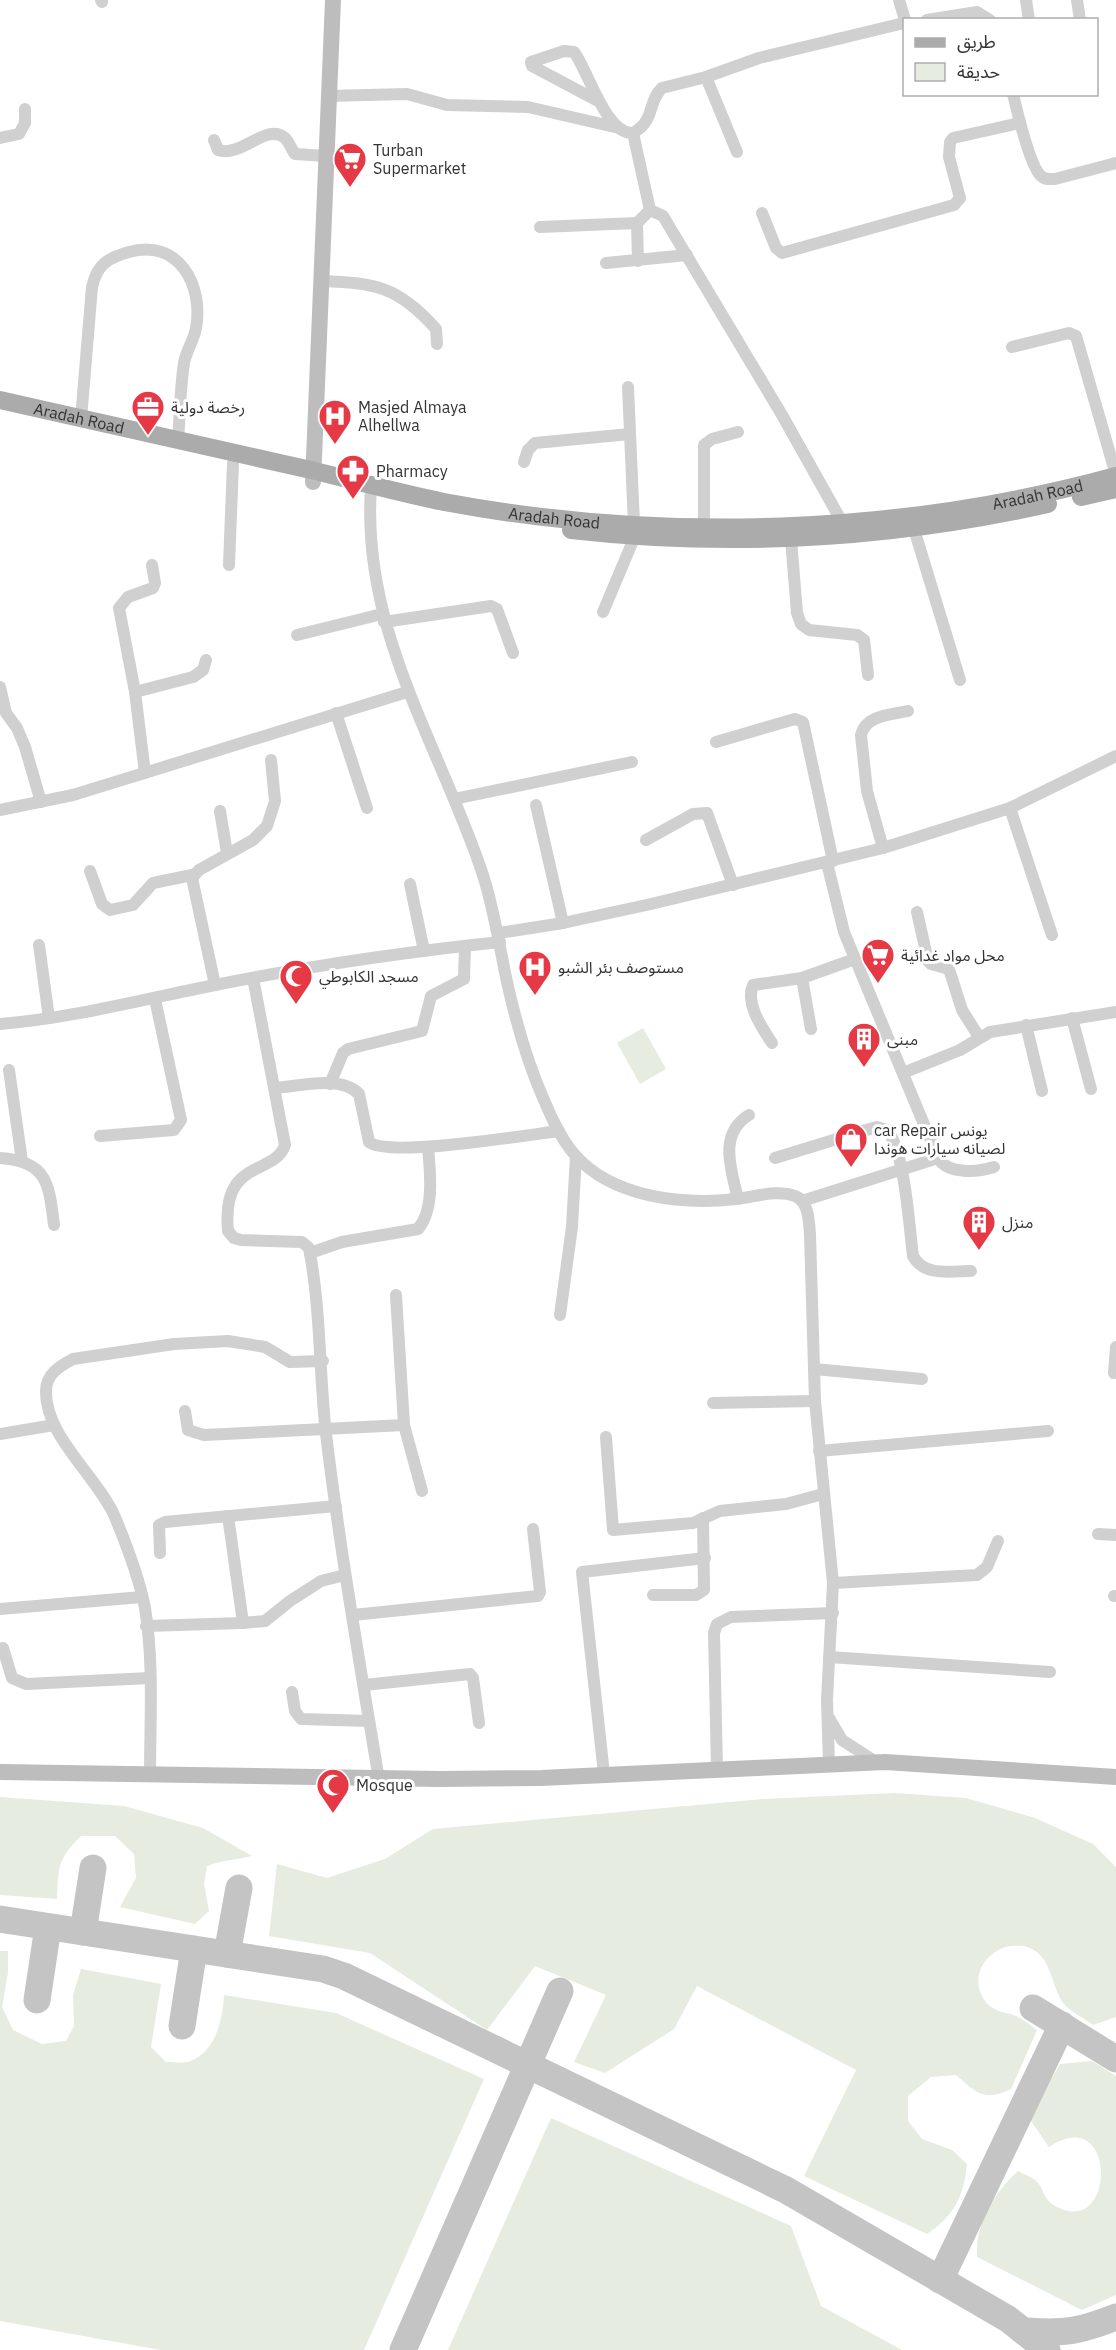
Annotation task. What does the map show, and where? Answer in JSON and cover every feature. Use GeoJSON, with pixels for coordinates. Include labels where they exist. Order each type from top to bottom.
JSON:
{"type":"FeatureCollection","features":[{"type":"Feature","properties":{"kind":"main road"},"geometry":{"type":"LineString","coordinates":[[313,477],[327,96],[333,0]]}},
{"type":"Feature","properties":{"kind":"main road","name":"Aradah Road"},"geometry":{"type":"LineString","coordinates":[[0,400],[178,441],[469,516],[726,540],[791,539],[914,529],[1002,514],[1116,489]]}},
{"type":"Feature","properties":{"kind":"main road","name":"Aradah Road"},"geometry":{"type":"LineString","coordinates":[[0,413],[233,463],[313,477]]}},
{"type":"Feature","properties":{"kind":"main road","name":"Aradah Road"},"geometry":{"type":"LineString","coordinates":[[634,530],[842,522],[975,506],[1116,475]]}},
{"type":"Feature","properties":{"kind":"main road"},"geometry":{"type":"LineString","coordinates":[[0,1772],[379,1780],[604,1774],[877,1762],[1050,1771],[1116,1777]]}},
{"type":"Feature","properties":{"kind":"street"},"geometry":{"type":"LineString","coordinates":[[899,0],[904,18]]}},
{"type":"Feature","properties":{"kind":"street"},"geometry":{"type":"LineString","coordinates":[[1026,0],[1029,18]]}},
{"type":"Feature","properties":{"kind":"street"},"geometry":{"type":"LineString","coordinates":[[1077,0],[1080,18]]}},
{"type":"Feature","properties":{"kind":"street"},"geometry":{"type":"LineString","coordinates":[[940,18],[977,12],[987,18]]}},
{"type":"Feature","properties":{"kind":"street"},"geometry":{"type":"LineString","coordinates":[[598,101],[532,66],[531,62],[564,51],[574,52],[598,101],[624,132],[633,133],[650,117],[657,93],[662,88],[706,77],[759,58],[903,22]]}},
{"type":"Feature","properties":{"kind":"street"},"geometry":{"type":"LineString","coordinates":[[706,77],[737,152]]}},
{"type":"Feature","properties":{"kind":"street"},"geometry":{"type":"LineString","coordinates":[[327,96],[407,94],[447,105],[528,107],[620,128]]}},
{"type":"Feature","properties":{"kind":"street"},"geometry":{"type":"LineString","coordinates":[[1013,96],[1020,123],[1039,175],[1045,179],[1054,179],[1116,163]]}},
{"type":"Feature","properties":{"kind":"street"},"geometry":{"type":"LineString","coordinates":[[0,138],[19,134],[25,123],[26,109]]}},
{"type":"Feature","properties":{"kind":"street"},"geometry":{"type":"LineString","coordinates":[[762,213],[776,248],[782,253],[954,205],[960,198],[949,157],[950,142],[953,138],[1020,123]]}},
{"type":"Feature","properties":{"kind":"street"},"geometry":{"type":"LineString","coordinates":[[633,133],[651,210]]}},
{"type":"Feature","properties":{"kind":"street"},"geometry":{"type":"LineString","coordinates":[[214,140],[220,151],[233,152],[263,136],[279,135],[284,137],[295,154],[326,156]]}},
{"type":"Feature","properties":{"kind":"street"},"geometry":{"type":"LineString","coordinates":[[540,227],[637,223],[651,210]]}},
{"type":"Feature","properties":{"kind":"street"},"geometry":{"type":"LineString","coordinates":[[651,210],[663,216],[687,255],[842,522]]}},
{"type":"Feature","properties":{"kind":"street"},"geometry":{"type":"LineString","coordinates":[[637,223],[638,261]]}},
{"type":"Feature","properties":{"kind":"street"},"geometry":{"type":"LineString","coordinates":[[81,419],[90,310],[98,268],[106,260],[128,252],[163,251],[179,261],[189,276],[196,312],[196,331],[184,360],[178,441]]}},
{"type":"Feature","properties":{"kind":"street"},"geometry":{"type":"LineString","coordinates":[[606,263],[687,255]]}},
{"type":"Feature","properties":{"kind":"street"},"geometry":{"type":"LineString","coordinates":[[321,281],[365,283],[393,293],[417,310],[436,329],[437,344]]}},
{"type":"Feature","properties":{"kind":"street"},"geometry":{"type":"LineString","coordinates":[[1012,347],[1069,333],[1076,336],[1116,475]]}},
{"type":"Feature","properties":{"kind":"street"},"geometry":{"type":"LineString","coordinates":[[603,612],[634,530],[628,387]]}},
{"type":"Feature","properties":{"kind":"street"},"geometry":{"type":"LineString","coordinates":[[704,526],[704,445],[712,439],[738,432]]}},
{"type":"Feature","properties":{"kind":"street"},"geometry":{"type":"LineString","coordinates":[[524,462],[528,450],[535,443],[630,434]]}},
{"type":"Feature","properties":{"kind":"street"},"geometry":{"type":"LineString","coordinates":[[229,565],[233,463]]}},
{"type":"Feature","properties":{"kind":"street"},"geometry":{"type":"LineString","coordinates":[[371,491],[375,579],[383,618],[407,692],[454,799],[482,871],[526,1055],[559,1131],[576,1156],[597,1175],[640,1192],[693,1201],[783,1194],[794,1196],[802,1201],[806,1208],[810,1235],[815,1401],[833,1583],[826,1715],[829,1764]]}},
{"type":"Feature","properties":{"kind":"street"},"geometry":{"type":"LineString","coordinates":[[914,529],[960,680]]}},
{"type":"Feature","properties":{"kind":"street"},"geometry":{"type":"LineString","coordinates":[[791,539],[797,613],[801,624],[809,630],[857,635],[864,640],[867,675]]}},
{"type":"Feature","properties":{"kind":"street"},"geometry":{"type":"LineString","coordinates":[[146,773],[135,692],[119,608],[128,597],[153,588],[155,583],[152,565]]}},
{"type":"Feature","properties":{"kind":"street"},"geometry":{"type":"LineString","coordinates":[[297,635],[383,618],[494,606],[513,653]]}},
{"type":"Feature","properties":{"kind":"street"},"geometry":{"type":"LineString","coordinates":[[135,692],[194,677],[203,670],[206,660]]}},
{"type":"Feature","properties":{"kind":"street"},"geometry":{"type":"LineString","coordinates":[[0,687],[6,713],[17,728],[25,747],[41,802]]}},
{"type":"Feature","properties":{"kind":"street"},"geometry":{"type":"LineString","coordinates":[[0,810],[41,802],[146,773],[407,692]]}},
{"type":"Feature","properties":{"kind":"street"},"geometry":{"type":"LineString","coordinates":[[883,848],[867,791],[861,735],[863,728],[871,720],[908,711]]}},
{"type":"Feature","properties":{"kind":"street"},"geometry":{"type":"LineString","coordinates":[[336,713],[367,808]]}},
{"type":"Feature","properties":{"kind":"street"},"geometry":{"type":"LineString","coordinates":[[716,742],[795,719],[803,722],[844,932],[938,1158],[948,1167],[972,1171],[994,1167]]}},
{"type":"Feature","properties":{"kind":"street"},"geometry":{"type":"LineString","coordinates":[[0,1024],[49,1018],[154,999],[253,978],[465,946],[830,862],[883,848],[1010,808],[1116,756]]}},
{"type":"Feature","properties":{"kind":"street"},"geometry":{"type":"LineString","coordinates":[[90,871],[102,904],[110,910],[133,905],[153,883],[192,875],[253,840],[267,826],[275,801],[271,760]]}},
{"type":"Feature","properties":{"kind":"street"},"geometry":{"type":"LineString","coordinates":[[454,799],[632,762]]}},
{"type":"Feature","properties":{"kind":"street"},"geometry":{"type":"LineString","coordinates":[[536,805],[563,923]]}},
{"type":"Feature","properties":{"kind":"street"},"geometry":{"type":"LineString","coordinates":[[1010,808],[1052,935]]}},
{"type":"Feature","properties":{"kind":"street"},"geometry":{"type":"LineString","coordinates":[[220,811],[227,853]]}},
{"type":"Feature","properties":{"kind":"street"},"geometry":{"type":"LineString","coordinates":[[646,840],[693,814],[707,813],[733,885]]}},
{"type":"Feature","properties":{"kind":"street"},"geometry":{"type":"LineString","coordinates":[[192,875],[215,985]]}},
{"type":"Feature","properties":{"kind":"street"},"geometry":{"type":"LineString","coordinates":[[410,884],[424,951]]}},
{"type":"Feature","properties":{"kind":"street"},"geometry":{"type":"LineString","coordinates":[[917,912],[928,960],[931,964],[949,969],[962,1010],[979,1037]]}},
{"type":"Feature","properties":{"kind":"street"},"geometry":{"type":"LineString","coordinates":[[39,945],[49,1018]]}},
{"type":"Feature","properties":{"kind":"street"},"geometry":{"type":"LineString","coordinates":[[330,1084],[343,1053],[348,1049],[422,1031],[431,996],[464,979],[465,946]]}},
{"type":"Feature","properties":{"kind":"street"},"geometry":{"type":"LineString","coordinates":[[772,1043],[758,1020],[751,988],[756,983],[802,978],[855,959]]}},
{"type":"Feature","properties":{"kind":"street"},"geometry":{"type":"LineString","coordinates":[[253,978],[285,1140],[284,1149],[236,1182],[231,1194],[228,1231],[234,1238],[241,1240],[305,1243],[310,1252],[323,1361],[326,1430],[345,1575],[379,1780]]}},
{"type":"Feature","properties":{"kind":"street"},"geometry":{"type":"LineString","coordinates":[[802,978],[811,1029]]}},
{"type":"Feature","properties":{"kind":"street"},"geometry":{"type":"LineString","coordinates":[[100,1136],[174,1130],[179,1126],[181,1120],[154,999]]}},
{"type":"Feature","properties":{"kind":"street"},"geometry":{"type":"LineString","coordinates":[[903,1073],[960,1050],[979,1037],[1026,1025],[1116,1012]]}},
{"type":"Feature","properties":{"kind":"street"},"geometry":{"type":"LineString","coordinates":[[1072,1018],[1091,1089]]}},
{"type":"Feature","properties":{"kind":"street"},"geometry":{"type":"LineString","coordinates":[[1026,1025],[1042,1091]]}},
{"type":"Feature","properties":{"kind":"street"},"geometry":{"type":"LineString","coordinates":[[9,1070],[22,1161]]}},
{"type":"Feature","properties":{"kind":"street"},"geometry":{"type":"LineString","coordinates":[[276,1088],[346,1084],[359,1094],[369,1142],[374,1146],[428,1147],[559,1131]]}},
{"type":"Feature","properties":{"kind":"street"},"geometry":{"type":"LineString","coordinates":[[738,1199],[731,1167],[730,1141],[734,1128],[749,1115]]}},
{"type":"Feature","properties":{"kind":"street"},"geometry":{"type":"LineString","coordinates":[[775,1158],[877,1127],[887,1130],[892,1135],[901,1171],[913,1256],[916,1263],[930,1270],[971,1271]]}},
{"type":"Feature","properties":{"kind":"street"},"geometry":{"type":"LineString","coordinates":[[310,1252],[342,1242],[418,1229],[425,1220],[428,1201],[428,1147]]}},
{"type":"Feature","properties":{"kind":"street"},"geometry":{"type":"LineString","coordinates":[[560,1315],[572,1227],[576,1156]]}},
{"type":"Feature","properties":{"kind":"street"},"geometry":{"type":"LineString","coordinates":[[0,1158],[22,1161],[38,1169],[48,1182],[54,1225]]}},
{"type":"Feature","properties":{"kind":"street"},"geometry":{"type":"LineString","coordinates":[[802,1201],[938,1158]]}},
{"type":"Feature","properties":{"kind":"street"},"geometry":{"type":"LineString","coordinates":[[396,1294],[404,1425],[422,1491]]}},
{"type":"Feature","properties":{"kind":"street"},"geometry":{"type":"LineString","coordinates":[[150,1776],[150,1678],[147,1626],[142,1597],[114,1515],[54,1425],[47,1406],[47,1380],[59,1366],[73,1359],[174,1344],[228,1341],[264,1347],[290,1362],[323,1361]]}},
{"type":"Feature","properties":{"kind":"street"},"geometry":{"type":"LineString","coordinates":[[1114,1373],[1116,1347]]}},
{"type":"Feature","properties":{"kind":"street"},"geometry":{"type":"LineString","coordinates":[[814,1368],[922,1379]]}},
{"type":"Feature","properties":{"kind":"street"},"geometry":{"type":"LineString","coordinates":[[713,1403],[815,1401]]}},
{"type":"Feature","properties":{"kind":"street"},"geometry":{"type":"LineString","coordinates":[[185,1411],[188,1430],[196,1435],[404,1425]]}},
{"type":"Feature","properties":{"kind":"street"},"geometry":{"type":"LineString","coordinates":[[0,1434],[54,1425]]}},
{"type":"Feature","properties":{"kind":"street"},"geometry":{"type":"LineString","coordinates":[[819,1451],[1048,1431]]}},
{"type":"Feature","properties":{"kind":"street"},"geometry":{"type":"LineString","coordinates":[[606,1437],[613,1530],[693,1523],[720,1511],[786,1504],[823,1494]]}},
{"type":"Feature","properties":{"kind":"street"},"geometry":{"type":"LineString","coordinates":[[160,1552],[160,1524],[336,1506]]}},
{"type":"Feature","properties":{"kind":"street"},"geometry":{"type":"LineString","coordinates":[[228,1516],[243,1623]]}},
{"type":"Feature","properties":{"kind":"street"},"geometry":{"type":"LineString","coordinates":[[652,1595],[700,1594],[705,1584],[703,1518]]}},
{"type":"Feature","properties":{"kind":"street"},"geometry":{"type":"LineString","coordinates":[[353,1616],[538,1596],[540,1585],[532,1529]]}},
{"type":"Feature","properties":{"kind":"street"},"geometry":{"type":"LineString","coordinates":[[1098,1534],[1116,1535]]}},
{"type":"Feature","properties":{"kind":"street"},"geometry":{"type":"LineString","coordinates":[[833,1583],[977,1575],[987,1567],[998,1541]]}},
{"type":"Feature","properties":{"kind":"street"},"geometry":{"type":"LineString","coordinates":[[604,1774],[582,1572],[705,1558]]}},
{"type":"Feature","properties":{"kind":"street"},"geometry":{"type":"LineString","coordinates":[[147,1626],[265,1621],[321,1581],[345,1575]]}},
{"type":"Feature","properties":{"kind":"street"},"geometry":{"type":"LineString","coordinates":[[0,1609],[142,1597]]}},
{"type":"Feature","properties":{"kind":"street"},"geometry":{"type":"LineString","coordinates":[[717,1768],[714,1633],[717,1624],[731,1617],[833,1613]]}},
{"type":"Feature","properties":{"kind":"street"},"geometry":{"type":"LineString","coordinates":[[3,1648],[12,1678],[26,1684],[150,1678]]}},
{"type":"Feature","properties":{"kind":"street"},"geometry":{"type":"LineString","coordinates":[[829,1657],[1050,1672]]}},
{"type":"Feature","properties":{"kind":"street"},"geometry":{"type":"LineString","coordinates":[[364,1685],[470,1674],[473,1678],[479,1723]]}},
{"type":"Feature","properties":{"kind":"street"},"geometry":{"type":"LineString","coordinates":[[292,1692],[295,1711],[301,1719],[369,1721]]}},
{"type":"Feature","properties":{"kind":"street"},"geometry":{"type":"LineString","coordinates":[[826,1715],[842,1740],[877,1762]]}},
{"type":"Feature","properties":{"kind":"green space"},"geometry":{"type":"Polygon","coordinates":[[[643,1028],[666,1069],[640,1084],[617,1043],[643,1028]]]}},
{"type":"Feature","properties":{"kind":"green space"},"geometry":{"type":"Polygon","coordinates":[[[895,1793],[966,1798],[1035,1818],[1093,1844],[1116,1867],[1116,2017],[1093,2025],[1073,2012],[1063,2003],[1047,1966],[1038,1953],[1021,1946],[1009,1946],[999,1950],[983,1965],[979,1975],[979,1986],[983,1998],[990,2006],[1021,2018],[1037,2030],[1011,2089],[994,2095],[981,2094],[956,2075],[931,2077],[908,2096],[908,2121],[922,2139],[952,2150],[967,2164],[963,2186],[956,2204],[944,2220],[927,2234],[804,2176],[856,2070],[697,1986],[674,2029],[605,2073],[574,2062],[606,1995],[535,1966],[487,2030],[370,1953],[269,1936],[277,1864],[327,1878],[385,1859],[433,1829],[763,1799],[895,1793]]]}},
{"type":"Feature","properties":{"kind":"green space"},"geometry":{"type":"Polygon","coordinates":[[[0,1797],[124,1806],[203,1828],[252,1856],[207,1866],[204,1884],[209,1911],[195,1924],[120,1907],[136,1878],[134,1854],[115,1836],[81,1836],[73,1844],[61,1864],[57,1899],[0,1895],[0,1797]]]}},
{"type":"Feature","properties":{"kind":"green space"},"geometry":{"type":"Polygon","coordinates":[[[0,1951],[8,1951],[8,1973],[2,2007],[13,2030],[42,2044],[66,2041],[74,2026],[73,1995],[81,1969],[161,1984],[151,2047],[166,2062],[188,2062],[207,2050],[220,2023],[224,1995],[336,2013],[484,2079],[364,2350],[161,2350],[0,2321],[0,1951]]]}},
{"type":"Feature","properties":{"kind":"green space"},"geometry":{"type":"Polygon","coordinates":[[[1092,2061],[1116,2076],[1116,2295],[1082,2310],[977,2257],[977,2245],[983,2221],[994,2199],[1018,2171],[1035,2180],[1047,2199],[1062,2209],[1080,2211],[1092,2202],[1099,2187],[1101,2169],[1097,2153],[1087,2141],[1071,2138],[1049,2147],[1029,2118],[1060,2064],[1092,2061]]]}},
{"type":"Feature","properties":{"kind":"green space"},"geometry":{"type":"Polygon","coordinates":[[[551,2118],[791,2226],[821,2306],[902,2350],[448,2350],[551,2118]]]}},
{"type":"Feature","properties":{"kind":"taxiway"},"geometry":{"type":"LineString","coordinates":[[83,1932],[93,1868]]}},
{"type":"Feature","properties":{"kind":"taxiway"},"geometry":{"type":"LineString","coordinates":[[227,1954],[239,1888]]}},
{"type":"Feature","properties":{"kind":"taxiway"},"geometry":{"type":"LineString","coordinates":[[0,1919],[323,1969],[344,1976],[786,2190],[1008,2319],[1047,2350]]}},
{"type":"Feature","properties":{"kind":"taxiway"},"geometry":{"type":"LineString","coordinates":[[37,2000],[48,1927]]}},
{"type":"Feature","properties":{"kind":"taxiway"},"geometry":{"type":"LineString","coordinates":[[182,2026],[194,1949]]}},
{"type":"Feature","properties":{"kind":"taxiway"},"geometry":{"type":"LineString","coordinates":[[403,2350],[560,1991]]}},
{"type":"Feature","properties":{"kind":"taxiway"},"geometry":{"type":"LineString","coordinates":[[1033,2008],[1116,2059]]}},
{"type":"Feature","properties":{"kind":"taxiway"},"geometry":{"type":"LineString","coordinates":[[940,2280],[1062,2025]]}},
{"type":"Feature","properties":{"kind":"taxiway"},"geometry":{"type":"LineString","coordinates":[[1027,2331],[1072,2330],[1092,2326],[1116,2317]]}},
{"type":"Feature","properties":{"kind":"place","name":"Turban Supermarket"},"geometry":{"type":"Point","coordinates":[350,188]}},
{"type":"Feature","properties":{"kind":"place","name":"رخصة دولية"},"geometry":{"type":"Point","coordinates":[148,436]}},
{"type":"Feature","properties":{"kind":"place","name":"Masjed Almaya Alhellwa"},"geometry":{"type":"Point","coordinates":[335,445]}},
{"type":"Feature","properties":{"kind":"place","name":"Pharmacy"},"geometry":{"type":"Point","coordinates":[353,500]}},
{"type":"Feature","properties":{"kind":"place","name":"محل مواد غدائية"},"geometry":{"type":"Point","coordinates":[878,984]}},
{"type":"Feature","properties":{"kind":"place","name":"مستوصف بئر الشبو"},"geometry":{"type":"Point","coordinates":[535,996]}},
{"type":"Feature","properties":{"kind":"place","name":"مسجد الكابوطي"},"geometry":{"type":"Point","coordinates":[296,1005]}},
{"type":"Feature","properties":{"kind":"place","name":"مبنى"},"geometry":{"type":"Point","coordinates":[864,1068]}},
{"type":"Feature","properties":{"kind":"place","name":"car Repair يونس لصيانه سيارات هوندا"},"geometry":{"type":"Point","coordinates":[851,1168]}},
{"type":"Feature","properties":{"kind":"place","name":"منزل"},"geometry":{"type":"Point","coordinates":[979,1251]}},
{"type":"Feature","properties":{"kind":"place","name":"Mosque"},"geometry":{"type":"Point","coordinates":[333,1814]}}]}
